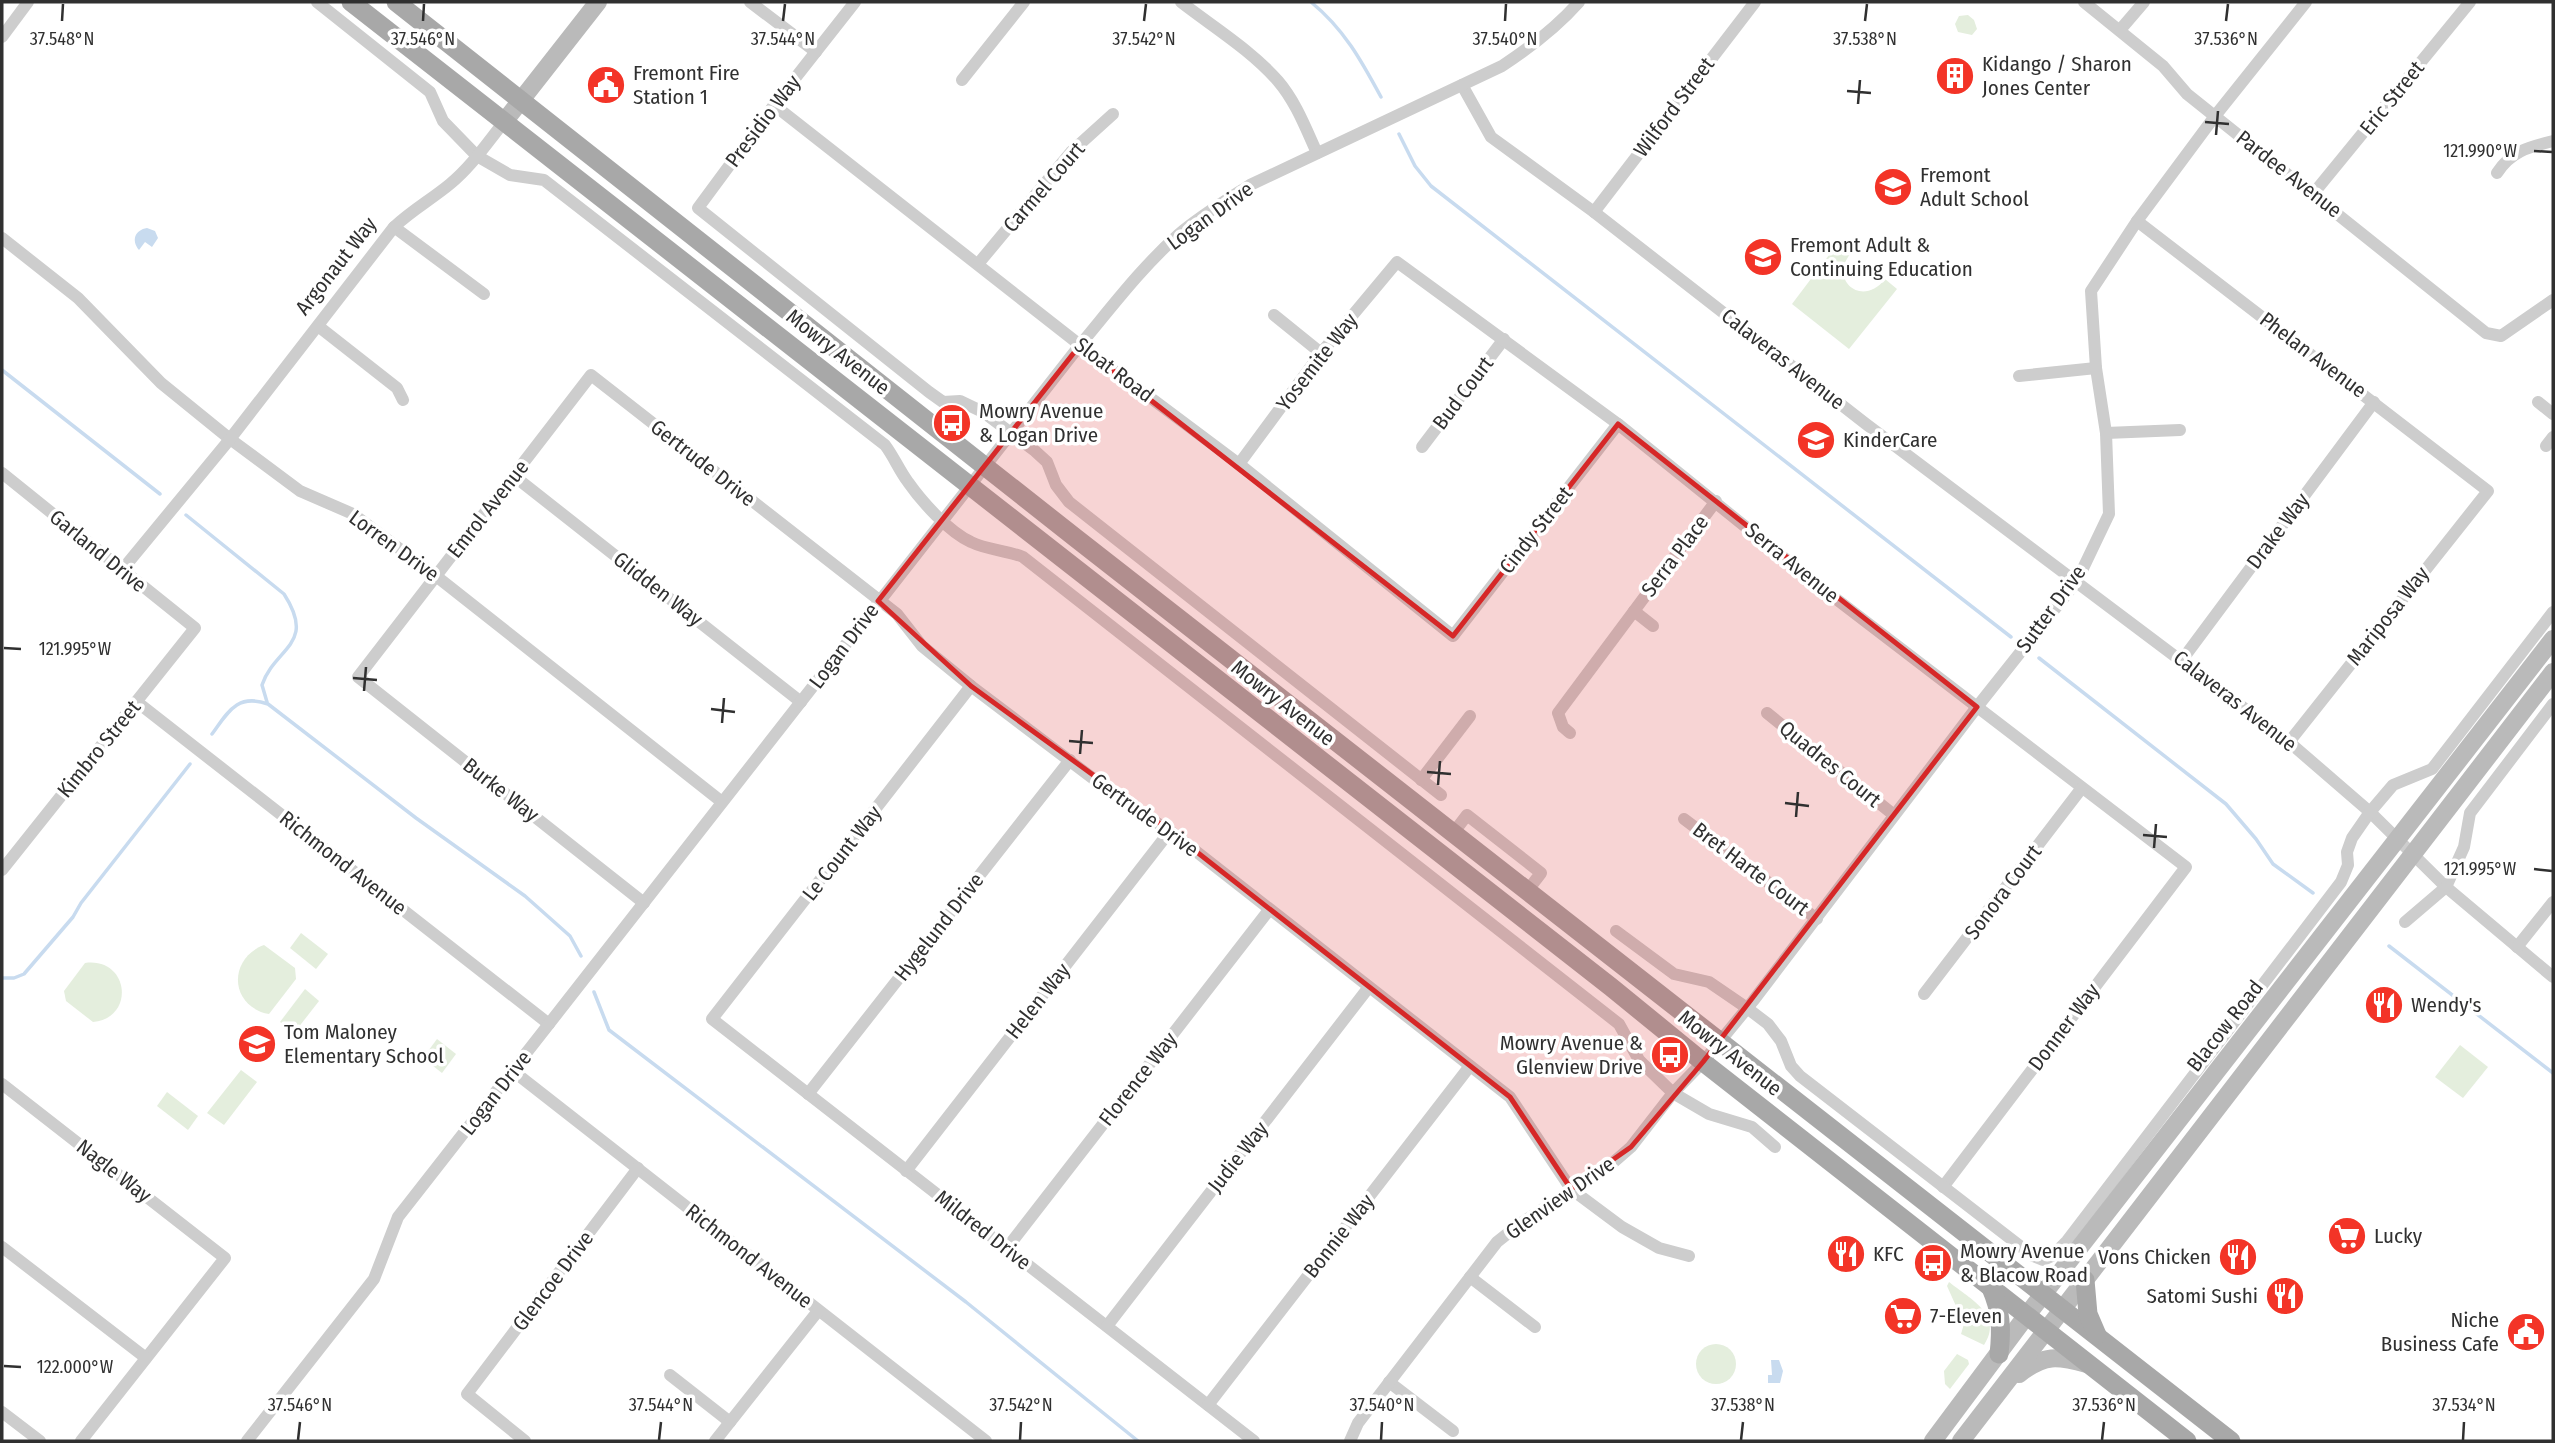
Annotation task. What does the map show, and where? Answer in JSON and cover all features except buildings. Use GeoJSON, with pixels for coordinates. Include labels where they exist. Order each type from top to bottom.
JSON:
{"type":"FeatureCollection","features":[{"type":"Feature","properties":{"kind":"main road","name":"Mowry Avenue"},"geometry":{"type":"LineString","coordinates":[[351,2],[2187,1441]]}},
{"type":"Feature","properties":{"kind":"main road","name":"Mowry Avenue"},"geometry":{"type":"LineString","coordinates":[[396,2],[2231,1441]]}},
{"type":"Feature","properties":{"kind":"main road","name":"Argonaut Way"},"geometry":{"type":"LineString","coordinates":[[504,122],[598,2]]}},
{"type":"Feature","properties":{"kind":"main road","name":"Blacow Road"},"geometry":{"type":"LineString","coordinates":[[1933,1441],[2027,1315],[2553,639]]}},
{"type":"Feature","properties":{"kind":"main road","name":"Blacow Road"},"geometry":{"type":"LineString","coordinates":[[1961,1441],[2553,672]]}},
{"type":"Feature","properties":{"kind":"main road"},"geometry":{"type":"LineString","coordinates":[[2085,1280],[2088,1314],[2097,1336]]}},
{"type":"Feature","properties":{"kind":"main road"},"geometry":{"type":"LineString","coordinates":[[1991,1287],[1999,1308],[2002,1327],[1999,1354]]}},
{"type":"Feature","properties":{"kind":"main road"},"geometry":{"type":"LineString","coordinates":[[1999,1393],[2018,1374],[2043,1359],[2065,1358],[2090,1365]]}},
{"type":"Feature","properties":{"kind":"street"},"geometry":{"type":"LineString","coordinates":[[2,37],[28,2]]}},
{"type":"Feature","properties":{"kind":"street","name":"Mowry Avenue"},"geometry":{"type":"LineString","coordinates":[[317,2],[430,92],[443,121],[477,156],[510,176],[544,180],[885,445],[906,480],[922,500],[959,536],[973,544],[1009,551],[1023,557],[1619,1024],[1639,1059],[1673,1093],[1709,1114],[1752,1127],[1775,1147]]}},
{"type":"Feature","properties":{"kind":"street"},"geometry":{"type":"LineString","coordinates":[[750,2],[816,52]]}},
{"type":"Feature","properties":{"kind":"street","name":"Presidio Way"},"geometry":{"type":"LineString","coordinates":[[698,208],[855,2]]}},
{"type":"Feature","properties":{"kind":"street"},"geometry":{"type":"LineString","coordinates":[[962,80],[1024,2]]}},
{"type":"Feature","properties":{"kind":"street"},"geometry":{"type":"LineString","coordinates":[[1181,2],[1265,68],[1280,83],[1295,106],[1317,153]]}},
{"type":"Feature","properties":{"kind":"street","name":"Logan Drive"},"geometry":{"type":"LineString","coordinates":[[247,1441],[374,1279],[398,1217],[878,601],[944,521],[1080,345],[1151,261],[1179,234],[1250,185],[1502,66],[1535,45],[1561,23],[1579,2]]}},
{"type":"Feature","properties":{"kind":"street","name":"Wilford Street"},"geometry":{"type":"LineString","coordinates":[[1594,212],[1755,2]]}},
{"type":"Feature","properties":{"kind":"street","name":"Pardee Avenue"},"geometry":{"type":"LineString","coordinates":[[2084,2],[2163,66],[2187,94],[2486,333],[2501,336],[2553,300]]}},
{"type":"Feature","properties":{"kind":"street"},"geometry":{"type":"LineString","coordinates":[[2120,30],[2144,2]]}},
{"type":"Feature","properties":{"kind":"street","name":"Sutter Drive"},"geometry":{"type":"LineString","coordinates":[[1703,1062],[1817,919],[1977,706],[2077,580],[2109,514],[2106,433],[2096,368],[2091,291],[2137,221],[2215,116],[2306,2]]}},
{"type":"Feature","properties":{"kind":"street","name":"Eric Street"},"geometry":{"type":"LineString","coordinates":[[2313,194],[2470,2]]}},
{"type":"Feature","properties":{"kind":"street","name":"Calaveras Avenue"},"geometry":{"type":"LineString","coordinates":[[1462,85],[1491,137],[1594,212],[1866,424],[2289,742],[2370,812],[2446,887],[2553,978]]}},
{"type":"Feature","properties":{"kind":"street","name":"Sloat Road"},"geometry":{"type":"LineString","coordinates":[[774,105],[1080,345],[1239,464],[1453,636]]}},
{"type":"Feature","properties":{"kind":"street","name":"Carmel Court"},"geometry":{"type":"LineString","coordinates":[[978,264],[1071,152],[1113,114]]}},
{"type":"Feature","properties":{"kind":"street","name":"Argonaut Way"},"geometry":{"type":"LineString","coordinates":[[122,570],[230,439],[394,227],[411,211],[452,183],[504,122]]}},
{"type":"Feature","properties":{"kind":"street"},"geometry":{"type":"LineString","coordinates":[[2497,173],[2505,159],[2524,148],[2553,141]]}},
{"type":"Feature","properties":{"kind":"street","name":"Mowry Avenue"},"geometry":{"type":"LineString","coordinates":[[698,208],[929,392],[943,402],[960,401],[983,412],[1012,433],[1047,462],[1056,485],[1069,502],[1441,795]]}},
{"type":"Feature","properties":{"kind":"street","name":"Phelan Avenue"},"geometry":{"type":"LineString","coordinates":[[2137,221],[2488,491]]}},
{"type":"Feature","properties":{"kind":"street"},"geometry":{"type":"LineString","coordinates":[[394,227],[484,294]]}},
{"type":"Feature","properties":{"kind":"street","name":"Lorren Drive"},"geometry":{"type":"LineString","coordinates":[[2,238],[78,298],[161,383],[230,439],[300,491],[353,514],[723,802]]}},
{"type":"Feature","properties":{"kind":"street","name":"Serra Avenue"},"geometry":{"type":"LineString","coordinates":[[1397,262],[1618,425],[1814,582],[2186,867]]}},
{"type":"Feature","properties":{"kind":"street","name":"Yosemite Way"},"geometry":{"type":"LineString","coordinates":[[1239,464],[1321,353],[1397,262]]}},
{"type":"Feature","properties":{"kind":"street"},"geometry":{"type":"LineString","coordinates":[[1274,315],[1321,353]]}},
{"type":"Feature","properties":{"kind":"street"},"geometry":{"type":"LineString","coordinates":[[318,326],[397,388],[403,400]]}},
{"type":"Feature","properties":{"kind":"street","name":"Bud Court"},"geometry":{"type":"LineString","coordinates":[[1422,447],[1504,339]]}},
{"type":"Feature","properties":{"kind":"street"},"geometry":{"type":"LineString","coordinates":[[2019,376],[2096,368]]}},
{"type":"Feature","properties":{"kind":"street","name":"Emrol Avenue"},"geometry":{"type":"LineString","coordinates":[[358,677],[592,375]]}},
{"type":"Feature","properties":{"kind":"street","name":"Gertrude Drive"},"geometry":{"type":"LineString","coordinates":[[592,375],[897,614],[922,646],[971,686],[1128,805],[1170,831],[1510,1097],[1571,1189],[1622,1227],[1659,1248],[1689,1256]]}},
{"type":"Feature","properties":{"kind":"street","name":"Drake Way"},"geometry":{"type":"LineString","coordinates":[[2182,660],[2374,402]]}},
{"type":"Feature","properties":{"kind":"street"},"geometry":{"type":"LineString","coordinates":[[2538,402],[2553,414]]}},
{"type":"Feature","properties":{"kind":"street","name":"Cindy Street"},"geometry":{"type":"LineString","coordinates":[[1453,636],[1618,425]]}},
{"type":"Feature","properties":{"kind":"street"},"geometry":{"type":"LineString","coordinates":[[2106,433],[2180,430]]}},
{"type":"Feature","properties":{"kind":"street","name":"Garland Drive"},"geometry":{"type":"LineString","coordinates":[[2,473],[195,628]]}},
{"type":"Feature","properties":{"kind":"street","name":"Glidden Way"},"geometry":{"type":"LineString","coordinates":[[514,476],[801,702]]}},
{"type":"Feature","properties":{"kind":"street","name":"Mariposa Way"},"geometry":{"type":"LineString","coordinates":[[2289,742],[2488,491]]}},
{"type":"Feature","properties":{"kind":"street","name":"Serra Place"},"geometry":{"type":"LineString","coordinates":[[1570,733],[1563,727],[1558,713],[1716,501]]}},
{"type":"Feature","properties":{"kind":"street","name":"Serra Place"},"geometry":{"type":"LineString","coordinates":[[1634,611],[1653,626]]}},
{"type":"Feature","properties":{"kind":"street","name":"Blacow Road"},"geometry":{"type":"LineString","coordinates":[[2043,1260],[2052,1256],[2067,1241],[2341,882],[2348,865],[2347,852],[2352,838],[2370,812],[2393,785],[2432,769],[2553,612]]}},
{"type":"Feature","properties":{"kind":"street","name":"Kimbro Street"},"geometry":{"type":"LineString","coordinates":[[2,870],[195,628]]}},
{"type":"Feature","properties":{"kind":"street","name":"Burke Way"},"geometry":{"type":"LineString","coordinates":[[358,677],[644,903]]}},
{"type":"Feature","properties":{"kind":"street","name":"Le Count Way"},"geometry":{"type":"LineString","coordinates":[[712,1020],[971,686]]}},
{"type":"Feature","properties":{"kind":"street","name":"Richmond Avenue"},"geometry":{"type":"LineString","coordinates":[[137,702],[549,1024]]}},
{"type":"Feature","properties":{"kind":"street"},"geometry":{"type":"LineString","coordinates":[[2405,922],[2446,887],[2464,847],[2470,813],[2553,705]]}},
{"type":"Feature","properties":{"kind":"street","name":"Quadres Court"},"geometry":{"type":"LineString","coordinates":[[1767,713],[1894,815]]}},
{"type":"Feature","properties":{"kind":"street"},"geometry":{"type":"LineString","coordinates":[[1421,780],[1470,716]]}},
{"type":"Feature","properties":{"kind":"street","name":"Hygelund Drive"},"geometry":{"type":"LineString","coordinates":[[808,1094],[1070,760]]}},
{"type":"Feature","properties":{"kind":"street","name":"Sonora Court"},"geometry":{"type":"LineString","coordinates":[[1924,995],[2081,789]]}},
{"type":"Feature","properties":{"kind":"street","name":"Bret Harte Court"},"geometry":{"type":"LineString","coordinates":[[1684,819],[1817,919]]}},
{"type":"Feature","properties":{"kind":"street","name":"Helen Way"},"geometry":{"type":"LineString","coordinates":[[906,1171],[1170,831]]}},
{"type":"Feature","properties":{"kind":"street","name":"Donner Way"},"geometry":{"type":"LineString","coordinates":[[1943,1187],[2186,867]]}},
{"type":"Feature","properties":{"kind":"street"},"geometry":{"type":"LineString","coordinates":[[2517,947],[2553,902]]}},
{"type":"Feature","properties":{"kind":"street","name":"Florence Way"},"geometry":{"type":"LineString","coordinates":[[1007,1248],[1269,910]]}},
{"type":"Feature","properties":{"kind":"street","name":"Mowry Avenue"},"geometry":{"type":"LineString","coordinates":[[1616,931],[1674,974],[1719,986],[1747,1007],[1768,1024],[1782,1041],[1791,1066],[1800,1076],[2033,1256],[2043,1260]]}},
{"type":"Feature","properties":{"kind":"street","name":"Judie Way"},"geometry":{"type":"LineString","coordinates":[[1107,1326],[1369,987]]}},
{"type":"Feature","properties":{"kind":"street","name":"Mildred Drive"},"geometry":{"type":"LineString","coordinates":[[712,1020],[1254,1441]]}},
{"type":"Feature","properties":{"kind":"street","name":"Glenview Drive"},"geometry":{"type":"LineString","coordinates":[[1350,1441],[1358,1423],[1497,1242],[1571,1189],[1608,1167],[1631,1147],[1673,1093],[1703,1062]]}},
{"type":"Feature","properties":{"kind":"street","name":"Bonnie Way"},"geometry":{"type":"LineString","coordinates":[[1208,1405],[1470,1066]]}},
{"type":"Feature","properties":{"kind":"street","name":"Richmond Avenue"},"geometry":{"type":"LineString","coordinates":[[513,1072],[986,1441]]}},
{"type":"Feature","properties":{"kind":"street","name":"Nagle Way"},"geometry":{"type":"LineString","coordinates":[[2,1084],[225,1258],[146,1359]]}},
{"type":"Feature","properties":{"kind":"street","name":"Glencoe Drive"},"geometry":{"type":"LineString","coordinates":[[526,1441],[467,1394],[638,1168]]}},
{"type":"Feature","properties":{"kind":"street"},"geometry":{"type":"LineString","coordinates":[[2,1247],[146,1359],[81,1441]]}},
{"type":"Feature","properties":{"kind":"street"},"geometry":{"type":"LineString","coordinates":[[1470,1277],[1535,1327]]}},
{"type":"Feature","properties":{"kind":"street"},"geometry":{"type":"LineString","coordinates":[[716,1441],[818,1311]]}},
{"type":"Feature","properties":{"kind":"street"},"geometry":{"type":"LineString","coordinates":[[670,1375],[730,1422]]}},
{"type":"Feature","properties":{"kind":"street"},"geometry":{"type":"LineString","coordinates":[[1389,1382],[1453,1431]]}},
{"type":"Feature","properties":{"kind":"street"},"geometry":{"type":"LineString","coordinates":[[2,1412],[40,1441]]}},
{"type":"Feature","properties":{"kind":"highlighted area"},"geometry":{"type":"Polygon","coordinates":[[[1080,345],[1453,636],[1618,424],[1977,707],[1703,1062],[1631,1147],[1571,1189],[1510,1097],[1170,831],[971,686],[878,601],[1080,345]]]}},
{"type":"Feature","properties":{"kind":"green space"},"geometry":{"type":"Polygon","coordinates":[[[1968,15],[1974,20],[1977,29],[1972,35],[1958,32],[1955,24],[1959,16],[1968,15]]]}},
{"type":"Feature","properties":{"kind":"green space"},"geometry":{"type":"Polygon","coordinates":[[[1838,243],[1851,253],[1845,263],[1844,273],[1851,287],[1867,291],[1885,279],[1897,289],[1849,349],[1792,304],[1838,243]]]}},
{"type":"Feature","properties":{"kind":"green space"},"geometry":{"type":"Polygon","coordinates":[[[301,933],[328,954],[316,969],[290,948],[301,933]]]}},
{"type":"Feature","properties":{"kind":"green space"},"geometry":{"type":"Polygon","coordinates":[[[264,945],[295,968],[296,979],[269,1014],[256,1010],[247,1002],[238,982],[244,961],[264,945]]]}},
{"type":"Feature","properties":{"kind":"green space"},"geometry":{"type":"Polygon","coordinates":[[[85,963],[100,964],[111,969],[122,989],[116,1010],[107,1018],[93,1022],[66,1001],[64,991],[85,963]]]}},
{"type":"Feature","properties":{"kind":"green space"},"geometry":{"type":"Polygon","coordinates":[[[305,989],[319,1001],[294,1033],[280,1022],[305,989]]]}},
{"type":"Feature","properties":{"kind":"green space"},"geometry":{"type":"Polygon","coordinates":[[[437,1039],[456,1054],[442,1073],[423,1058],[437,1039]]]}},
{"type":"Feature","properties":{"kind":"green space"},"geometry":{"type":"Polygon","coordinates":[[[2460,1045],[2488,1067],[2463,1098],[2435,1077],[2460,1045]]]}},
{"type":"Feature","properties":{"kind":"green space"},"geometry":{"type":"Polygon","coordinates":[[[241,1070],[257,1082],[224,1125],[207,1113],[241,1070]]]}},
{"type":"Feature","properties":{"kind":"green space"},"geometry":{"type":"Polygon","coordinates":[[[167,1092],[198,1116],[188,1130],[157,1106],[167,1092]]]}},
{"type":"Feature","properties":{"kind":"green space"},"geometry":{"type":"Polygon","coordinates":[[[1949,1282],[1975,1301],[1987,1316],[1990,1325],[1984,1345],[1961,1334],[1964,1324],[1947,1286],[1949,1282]]]}},
{"type":"Feature","properties":{"kind":"green space"},"geometry":{"type":"Polygon","coordinates":[[[1716,1344],[1730,1350],[1736,1364],[1730,1378],[1716,1384],[1702,1378],[1696,1364],[1702,1350],[1716,1344]]]}},
{"type":"Feature","properties":{"kind":"green space"},"geometry":{"type":"Polygon","coordinates":[[[1957,1354],[1968,1360],[1969,1364],[1950,1389],[1945,1384],[1944,1371],[1957,1354]]]}},
{"type":"Feature","properties":{"kind":"water"},"geometry":{"type":"Polygon","coordinates":[[[147,228],[155,231],[158,238],[152,247],[145,242],[139,250],[135,243],[136,236],[147,228]]]}},
{"type":"Feature","properties":{"kind":"water"},"geometry":{"type":"Polygon","coordinates":[[[1771,1360],[1779,1360],[1783,1371],[1780,1383],[1768,1383],[1768,1375],[1772,1375],[1771,1360]]]}},
{"type":"Feature","properties":{"kind":"waterway"},"geometry":{"type":"LineString","coordinates":[[1311,2],[1342,34],[1381,97]]}},
{"type":"Feature","properties":{"kind":"waterway"},"geometry":{"type":"LineString","coordinates":[[1399,134],[1415,166],[1431,186],[2011,637]]}},
{"type":"Feature","properties":{"kind":"waterway"},"geometry":{"type":"LineString","coordinates":[[2,370],[160,494]]}},
{"type":"Feature","properties":{"kind":"waterway"},"geometry":{"type":"LineString","coordinates":[[186,515],[284,594],[293,611],[295,635],[268,672],[262,685],[267,702]]}},
{"type":"Feature","properties":{"kind":"waterway"},"geometry":{"type":"LineString","coordinates":[[2039,658],[2226,804],[2273,864],[2313,893]]}},
{"type":"Feature","properties":{"kind":"waterway"},"geometry":{"type":"LineString","coordinates":[[212,734],[229,712],[241,703],[257,701],[268,704],[416,818],[525,896],[570,936],[581,956]]}},
{"type":"Feature","properties":{"kind":"waterway"},"geometry":{"type":"LineString","coordinates":[[2,978],[14,978],[24,974],[73,917],[81,903],[190,764]]}},
{"type":"Feature","properties":{"kind":"waterway"},"geometry":{"type":"LineString","coordinates":[[2389,946],[2553,1073]]}},
{"type":"Feature","properties":{"kind":"waterway"},"geometry":{"type":"LineString","coordinates":[[594,992],[609,1030],[966,1302],[1138,1441]]}},
{"type":"Feature","properties":{"kind":"place","name":"Kidango / Sharon Jones Center"},"geometry":{"type":"Point","coordinates":[1955,76]}},
{"type":"Feature","properties":{"kind":"place","name":"Fremont Fire Station 1"},"geometry":{"type":"Point","coordinates":[606,85]}},
{"type":"Feature","properties":{"kind":"place","name":"Fremont Adult School"},"geometry":{"type":"Point","coordinates":[1893,187]}},
{"type":"Feature","properties":{"kind":"place","name":"Fremont Adult & Continuing Education"},"geometry":{"type":"Point","coordinates":[1763,257]}},
{"type":"Feature","properties":{"kind":"place","name":"Mowry Avenue & Logan Drive"},"geometry":{"type":"Point","coordinates":[952,423]}},
{"type":"Feature","properties":{"kind":"place","name":"KinderCare"},"geometry":{"type":"Point","coordinates":[1816,440]}},
{"type":"Feature","properties":{"kind":"place","name":"Wendy's"},"geometry":{"type":"Point","coordinates":[2384,1005]}},
{"type":"Feature","properties":{"kind":"place","name":"Tom Maloney Elementary School"},"geometry":{"type":"Point","coordinates":[257,1044]}},
{"type":"Feature","properties":{"kind":"place","name":"Mowry Avenue & Glenview Drive"},"geometry":{"type":"Point","coordinates":[1670,1055]}},
{"type":"Feature","properties":{"kind":"place","name":"Lucky"},"geometry":{"type":"Point","coordinates":[2347,1236]}},
{"type":"Feature","properties":{"kind":"place","name":"KFC"},"geometry":{"type":"Point","coordinates":[1846,1254]}},
{"type":"Feature","properties":{"kind":"place","name":"Vons Chicken"},"geometry":{"type":"Point","coordinates":[2238,1257]}},
{"type":"Feature","properties":{"kind":"place","name":"Mowry Avenue & Blacow Road"},"geometry":{"type":"Point","coordinates":[1933,1263]}},
{"type":"Feature","properties":{"kind":"place","name":"Satomi Sushi"},"geometry":{"type":"Point","coordinates":[2285,1296]}},
{"type":"Feature","properties":{"kind":"place","name":"7-Eleven"},"geometry":{"type":"Point","coordinates":[1903,1316]}},
{"type":"Feature","properties":{"kind":"place","name":"Niche Business Cafe"},"geometry":{"type":"Point","coordinates":[2526,1332]}}]}
